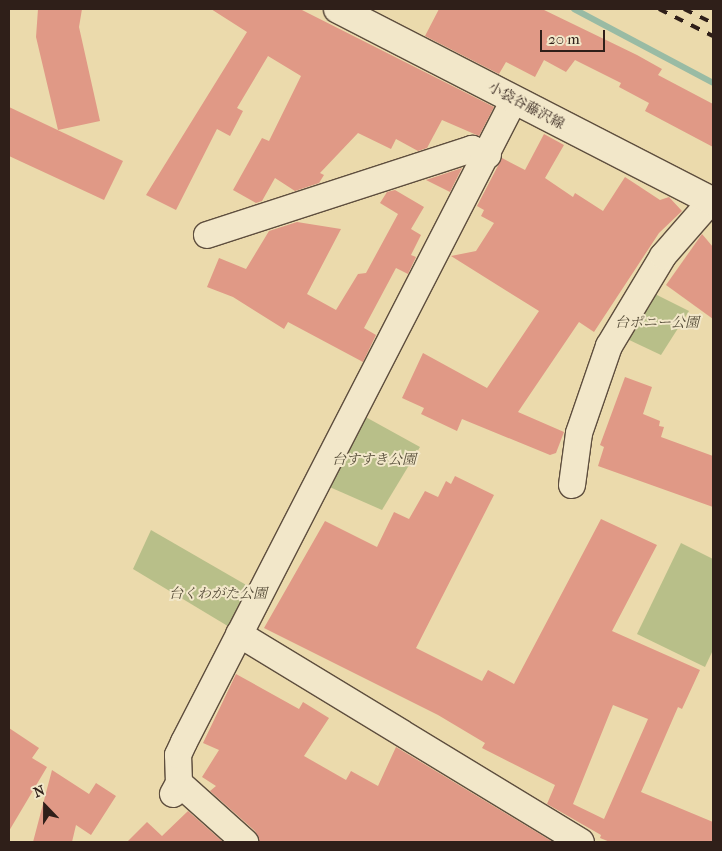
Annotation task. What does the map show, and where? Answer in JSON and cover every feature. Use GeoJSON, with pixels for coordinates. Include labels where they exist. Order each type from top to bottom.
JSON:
{"type":"FeatureCollection","features":[{"type":"Feature","properties":{"kind":"main road","name":"小袋谷藤沢線"},"geometry":{"type":"LineString","coordinates":[[338,9],[712,202]]}},
{"type":"Feature","properties":{"kind":"street"},"geometry":{"type":"LineString","coordinates":[[245,842],[176,788],[178,755],[488,155],[514,100]]}},
{"type":"Feature","properties":{"kind":"street"},"geometry":{"type":"LineString","coordinates":[[207,235],[472,149],[488,155]]}},
{"type":"Feature","properties":{"kind":"street"},"geometry":{"type":"LineString","coordinates":[[572,485],[579,433],[609,346],[663,256],[712,202]]}},
{"type":"Feature","properties":{"kind":"street"},"geometry":{"type":"LineString","coordinates":[[239,634],[581,842]]}},
{"type":"Feature","properties":{"kind":"green space","name":"台ポニー公園"},"geometry":{"type":"Polygon","coordinates":[[[651,292],[689,311],[661,355],[625,338],[651,292]]]}},
{"type":"Feature","properties":{"kind":"green space","name":"台すすき公園"},"geometry":{"type":"Polygon","coordinates":[[[362,415],[420,447],[382,510],[325,485],[362,415]]]}},
{"type":"Feature","properties":{"kind":"green space","name":"台くわがた公園"},"geometry":{"type":"Polygon","coordinates":[[[151,530],[248,586],[231,628],[133,569],[151,530]]]}},
{"type":"Feature","properties":{"kind":"green space"},"geometry":{"type":"Polygon","coordinates":[[[681,543],[713,559],[713,650],[705,667],[637,634],[681,543]]]}},
{"type":"Feature","properties":{"kind":"building"},"geometry":{"type":"Polygon","coordinates":[[[38,9],[82,9],[79,27],[100,121],[58,130],[36,37],[38,9]]]}},
{"type":"Feature","properties":{"kind":"building"},"geometry":{"type":"Polygon","coordinates":[[[211,9],[300,9],[494,107],[479,136],[442,120],[427,148],[418,151],[396,139],[391,149],[358,133],[320,173],[324,175],[319,183],[295,191],[275,178],[262,201],[256,203],[233,190],[262,138],[269,141],[301,76],[268,56],[237,108],[243,111],[230,136],[217,129],[176,210],[146,195],[247,32],[211,9]]]}},
{"type":"Feature","properties":{"kind":"building"},"geometry":{"type":"Polygon","coordinates":[[[439,9],[542,9],[637,55],[662,69],[658,75],[713,104],[713,147],[645,111],[649,103],[619,87],[621,83],[575,60],[566,72],[544,60],[535,77],[506,62],[499,74],[425,36],[439,9]]]}},
{"type":"Feature","properties":{"kind":"building"},"geometry":{"type":"Polygon","coordinates":[[[9,107],[123,161],[104,200],[9,156],[9,107]]]}},
{"type":"Feature","properties":{"kind":"building"},"geometry":{"type":"Polygon","coordinates":[[[544,134],[564,145],[545,178],[573,197],[575,193],[603,211],[625,177],[660,200],[669,197],[682,211],[659,233],[594,332],[579,322],[518,412],[564,432],[556,453],[550,455],[462,419],[457,431],[421,414],[424,408],[402,398],[423,353],[487,388],[539,311],[451,256],[476,251],[494,223],[481,216],[484,210],[477,206],[502,158],[525,170],[544,134]]]}},
{"type":"Feature","properties":{"kind":"building"},"geometry":{"type":"Polygon","coordinates":[[[462,168],[450,192],[426,180],[462,168]]]}},
{"type":"Feature","properties":{"kind":"building"},"geometry":{"type":"Polygon","coordinates":[[[395,190],[424,207],[411,229],[421,235],[411,255],[416,257],[408,274],[396,268],[364,328],[376,335],[363,362],[288,322],[284,329],[233,297],[207,287],[219,258],[246,269],[269,231],[297,222],[341,229],[307,294],[336,310],[358,274],[366,273],[398,214],[380,203],[387,192],[395,190]]]}},
{"type":"Feature","properties":{"kind":"building"},"geometry":{"type":"Polygon","coordinates":[[[702,234],[713,247],[713,319],[666,285],[702,234]]]}},
{"type":"Feature","properties":{"kind":"building"},"geometry":{"type":"Polygon","coordinates":[[[625,377],[652,387],[643,414],[660,421],[659,426],[664,427],[661,437],[713,456],[713,507],[598,466],[604,447],[600,445],[625,377]]]}},
{"type":"Feature","properties":{"kind":"building"},"geometry":{"type":"Polygon","coordinates":[[[455,476],[494,495],[416,648],[482,681],[488,670],[514,684],[601,519],[657,545],[612,631],[700,670],[682,709],[678,707],[641,792],[713,822],[713,842],[610,842],[600,838],[601,835],[547,804],[555,785],[482,748],[485,743],[438,715],[264,628],[325,521],[377,547],[394,512],[409,519],[425,491],[438,497],[446,481],[451,484],[455,476]],[[613,705],[573,804],[604,819],[648,719],[613,705]]]}},
{"type":"Feature","properties":{"kind":"building"},"geometry":{"type":"Polygon","coordinates":[[[236,674],[299,709],[303,702],[329,718],[304,756],[346,780],[351,771],[378,786],[396,747],[553,842],[260,842],[255,831],[210,791],[216,786],[202,777],[219,750],[203,743],[236,674]]]}},
{"type":"Feature","properties":{"kind":"building"},"geometry":{"type":"Polygon","coordinates":[[[9,728],[39,748],[32,758],[47,767],[9,831],[9,728]]]}},
{"type":"Feature","properties":{"kind":"building"},"geometry":{"type":"Polygon","coordinates":[[[52,770],[89,794],[96,783],[116,796],[91,835],[76,825],[72,842],[33,842],[52,770]]]}},
{"type":"Feature","properties":{"kind":"building"},"geometry":{"type":"Polygon","coordinates":[[[188,811],[223,842],[127,842],[147,822],[162,836],[188,811]]]}},
{"type":"Feature","properties":{"kind":"waterway"},"geometry":{"type":"LineString","coordinates":[[574,9],[713,83]]}},
{"type":"Feature","properties":{"kind":"railway"},"geometry":{"type":"LineString","coordinates":[[659,9],[713,36]]}},
{"type":"Feature","properties":{"kind":"railway"},"geometry":{"type":"LineString","coordinates":[[684,9],[713,23]]}}]}
